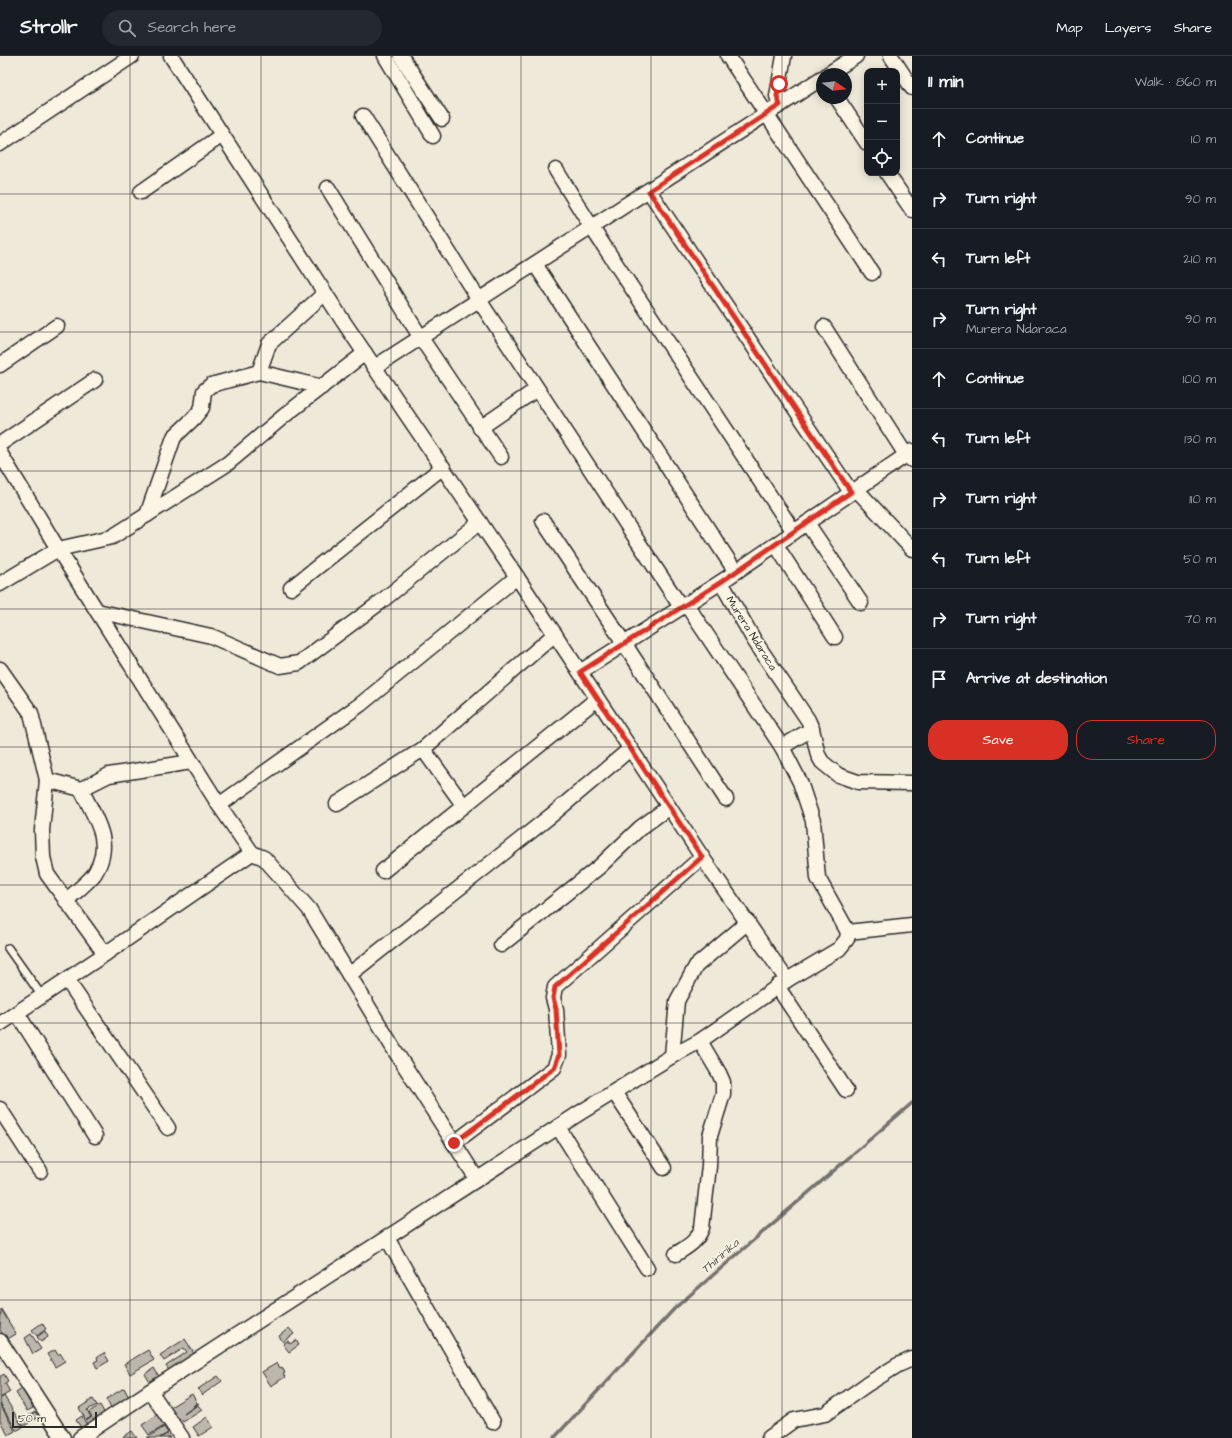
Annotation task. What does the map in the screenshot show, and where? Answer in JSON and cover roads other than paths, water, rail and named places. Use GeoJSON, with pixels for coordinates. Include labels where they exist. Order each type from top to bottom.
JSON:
{"type":"FeatureCollection","features":[{"type":"Feature","properties":{"kind":"street"},"geometry":{"type":"LineString","coordinates":[[0,144],[132,56]]}},
{"type":"Feature","properties":{"kind":"street"},"geometry":{"type":"LineString","coordinates":[[171,56],[325,293],[517,577],[702,857],[748,922],[782,983],[846,1090]]}},
{"type":"Feature","properties":{"kind":"street"},"geometry":{"type":"LineString","coordinates":[[384,56],[433,136]]}},
{"type":"Feature","properties":{"kind":"street"},"geometry":{"type":"LineString","coordinates":[[401,56],[442,120]]}},
{"type":"Feature","properties":{"kind":"street"},"geometry":{"type":"LineString","coordinates":[[728,56],[872,273]]}},
{"type":"Feature","properties":{"kind":"street"},"geometry":{"type":"LineString","coordinates":[[780,105],[777,96],[784,56]]}},
{"type":"Feature","properties":{"kind":"street"},"geometry":{"type":"LineString","coordinates":[[837,68],[856,56]]}},
{"type":"Feature","properties":{"kind":"street"},"geometry":{"type":"LineString","coordinates":[[891,56],[912,88]]}},
{"type":"Feature","properties":{"kind":"street"},"geometry":{"type":"LineString","coordinates":[[375,367],[816,82]]}},
{"type":"Feature","properties":{"kind":"street"},"geometry":{"type":"LineString","coordinates":[[841,104],[865,140]]}},
{"type":"Feature","properties":{"kind":"street"},"geometry":{"type":"LineString","coordinates":[[80,1438],[150,1391],[558,1127],[700,1040],[782,983],[839,949],[847,939],[848,932],[818,878],[813,821],[800,782],[782,747],[684,606],[537,389],[363,116]]}},
{"type":"Feature","properties":{"kind":"street"},"geometry":{"type":"LineString","coordinates":[[141,192],[222,135]]}},
{"type":"Feature","properties":{"kind":"street"},"geometry":{"type":"LineString","coordinates":[[556,170],[592,228],[794,532]]}},
{"type":"Feature","properties":{"kind":"street"},"geometry":{"type":"LineString","coordinates":[[889,176],[912,210]]}},
{"type":"Feature","properties":{"kind":"street"},"geometry":{"type":"LineString","coordinates":[[328,188],[421,338],[480,428],[501,457]]}},
{"type":"Feature","properties":{"kind":"street"},"geometry":{"type":"LineString","coordinates":[[649,191],[854,491],[912,550]]}},
{"type":"Feature","properties":{"kind":"street"},"geometry":{"type":"LineString","coordinates":[[535,264],[736,572]]}},
{"type":"Feature","properties":{"kind":"street"},"geometry":{"type":"LineString","coordinates":[[259,372],[268,344],[325,293]]}},
{"type":"Feature","properties":{"kind":"street"},"geometry":{"type":"LineString","coordinates":[[0,365],[57,326]]}},
{"type":"Feature","properties":{"kind":"street"},"geometry":{"type":"LineString","coordinates":[[580,672],[721,582],[854,491],[910,455],[824,327]]}},
{"type":"Feature","properties":{"kind":"street"},"geometry":{"type":"LineString","coordinates":[[0,584],[58,549],[112,537],[147,515],[227,464],[284,416],[365,353]]}},
{"type":"Feature","properties":{"kind":"street"},"geometry":{"type":"LineString","coordinates":[[147,515],[174,437],[202,408],[204,391],[212,385],[259,372],[322,387]]}},
{"type":"Feature","properties":{"kind":"street"},"geometry":{"type":"LineString","coordinates":[[0,444],[95,380]]}},
{"type":"Feature","properties":{"kind":"street"},"geometry":{"type":"LineString","coordinates":[[480,428],[537,389]]}},
{"type":"Feature","properties":{"kind":"street"},"geometry":{"type":"LineString","coordinates":[[0,453],[58,549],[218,805],[252,853],[264,858],[309,909],[397,1054],[477,1179]]}},
{"type":"Feature","properties":{"kind":"street"},"geometry":{"type":"LineString","coordinates":[[291,588],[443,467]]}},
{"type":"Feature","properties":{"kind":"street"},"geometry":{"type":"LineString","coordinates":[[543,521],[726,799]]}},
{"type":"Feature","properties":{"kind":"street"},"geometry":{"type":"LineString","coordinates":[[97,611],[211,636],[280,666],[299,663],[378,604],[480,522]]}},
{"type":"Feature","properties":{"kind":"street"},"geometry":{"type":"LineString","coordinates":[[807,523],[861,603]]}},
{"type":"Feature","properties":{"kind":"street"},"geometry":{"type":"LineString","coordinates":[[776,545],[835,637]]}},
{"type":"Feature","properties":{"kind":"street"},"geometry":{"type":"LineString","coordinates":[[218,805],[361,704],[517,577]]}},
{"type":"Feature","properties":{"kind":"street","name":"Murera Ndaraca"},"geometry":{"type":"LineString","coordinates":[[721,582],[754,640],[808,720],[812,729],[818,755],[822,762],[838,775],[858,782],[912,783]]}},
{"type":"Feature","properties":{"kind":"street"},"geometry":{"type":"LineString","coordinates":[[337,804],[423,749],[554,634]]}},
{"type":"Feature","properties":{"kind":"street"},"geometry":{"type":"LineString","coordinates":[[0,670],[31,713],[47,780],[42,830],[43,858],[46,874],[105,954]]}},
{"type":"Feature","properties":{"kind":"street"},"geometry":{"type":"LineString","coordinates":[[383,872],[597,699]]}},
{"type":"Feature","properties":{"kind":"street"},"geometry":{"type":"LineString","coordinates":[[782,747],[812,729]]}},
{"type":"Feature","properties":{"kind":"street"},"geometry":{"type":"LineString","coordinates":[[423,749],[464,806]]}},
{"type":"Feature","properties":{"kind":"street"},"geometry":{"type":"LineString","coordinates":[[349,975],[553,814],[630,749]]}},
{"type":"Feature","properties":{"kind":"street"},"geometry":{"type":"LineString","coordinates":[[47,780],[81,789],[109,775],[192,762]]}},
{"type":"Feature","properties":{"kind":"street"},"geometry":{"type":"LineString","coordinates":[[66,901],[95,873],[104,853],[103,836],[81,789]]}},
{"type":"Feature","properties":{"kind":"street"},"geometry":{"type":"LineString","coordinates":[[501,945],[599,867],[640,828],[669,807]]}},
{"type":"Feature","properties":{"kind":"street"},"geometry":{"type":"LineString","coordinates":[[0,1024],[67,980],[252,853]]}},
{"type":"Feature","properties":{"kind":"street"},"geometry":{"type":"LineString","coordinates":[[454,1143],[554,1068],[559,1055],[556,1009],[553,998],[555,987],[702,857]]}},
{"type":"Feature","properties":{"kind":"street"},"geometry":{"type":"LineString","coordinates":[[672,1056],[677,1001],[696,966],[748,922]]}},
{"type":"Feature","properties":{"kind":"street"},"geometry":{"type":"LineString","coordinates":[[848,932],[912,925]]}},
{"type":"Feature","properties":{"kind":"street"},"geometry":{"type":"LineString","coordinates":[[67,980],[168,1128]]}},
{"type":"Feature","properties":{"kind":"street"},"geometry":{"type":"LineString","coordinates":[[17,1013],[96,1136]]}},
{"type":"Feature","properties":{"kind":"street"},"geometry":{"type":"LineString","coordinates":[[676,1254],[699,1237],[702,1228],[710,1166],[710,1136],[723,1094],[723,1082],[720,1073],[700,1040]]}},
{"type":"Feature","properties":{"kind":"street"},"geometry":{"type":"LineString","coordinates":[[614,1092],[664,1168]]}},
{"type":"Feature","properties":{"kind":"street"},"geometry":{"type":"LineString","coordinates":[[0,1109],[40,1171]]}},
{"type":"Feature","properties":{"kind":"street"},"geometry":{"type":"LineString","coordinates":[[558,1127],[647,1268]]}},
{"type":"Feature","properties":{"kind":"street"},"geometry":{"type":"LineString","coordinates":[[387,1238],[493,1422]]}},
{"type":"Feature","properties":{"kind":"street"},"geometry":{"type":"LineString","coordinates":[[0,1341],[62,1438]]}},
{"type":"Feature","properties":{"kind":"street"},"geometry":{"type":"LineString","coordinates":[[769,1438],[794,1420],[825,1414],[891,1369],[912,1359]]}},
{"type":"Feature","properties":{"kind":"street"},"geometry":{"type":"LineString","coordinates":[[150,1391],[182,1438]]}},
{"type":"Feature","properties":{"kind":"lane"},"geometry":{"type":"LineString","coordinates":[[8,948],[42,996]]}},
{"type":"Feature","properties":{"kind":"waterway","name":"Thiririka"},"geometry":{"type":"LineString","coordinates":[[554,1438],[675,1308],[912,1103]]}}]}
